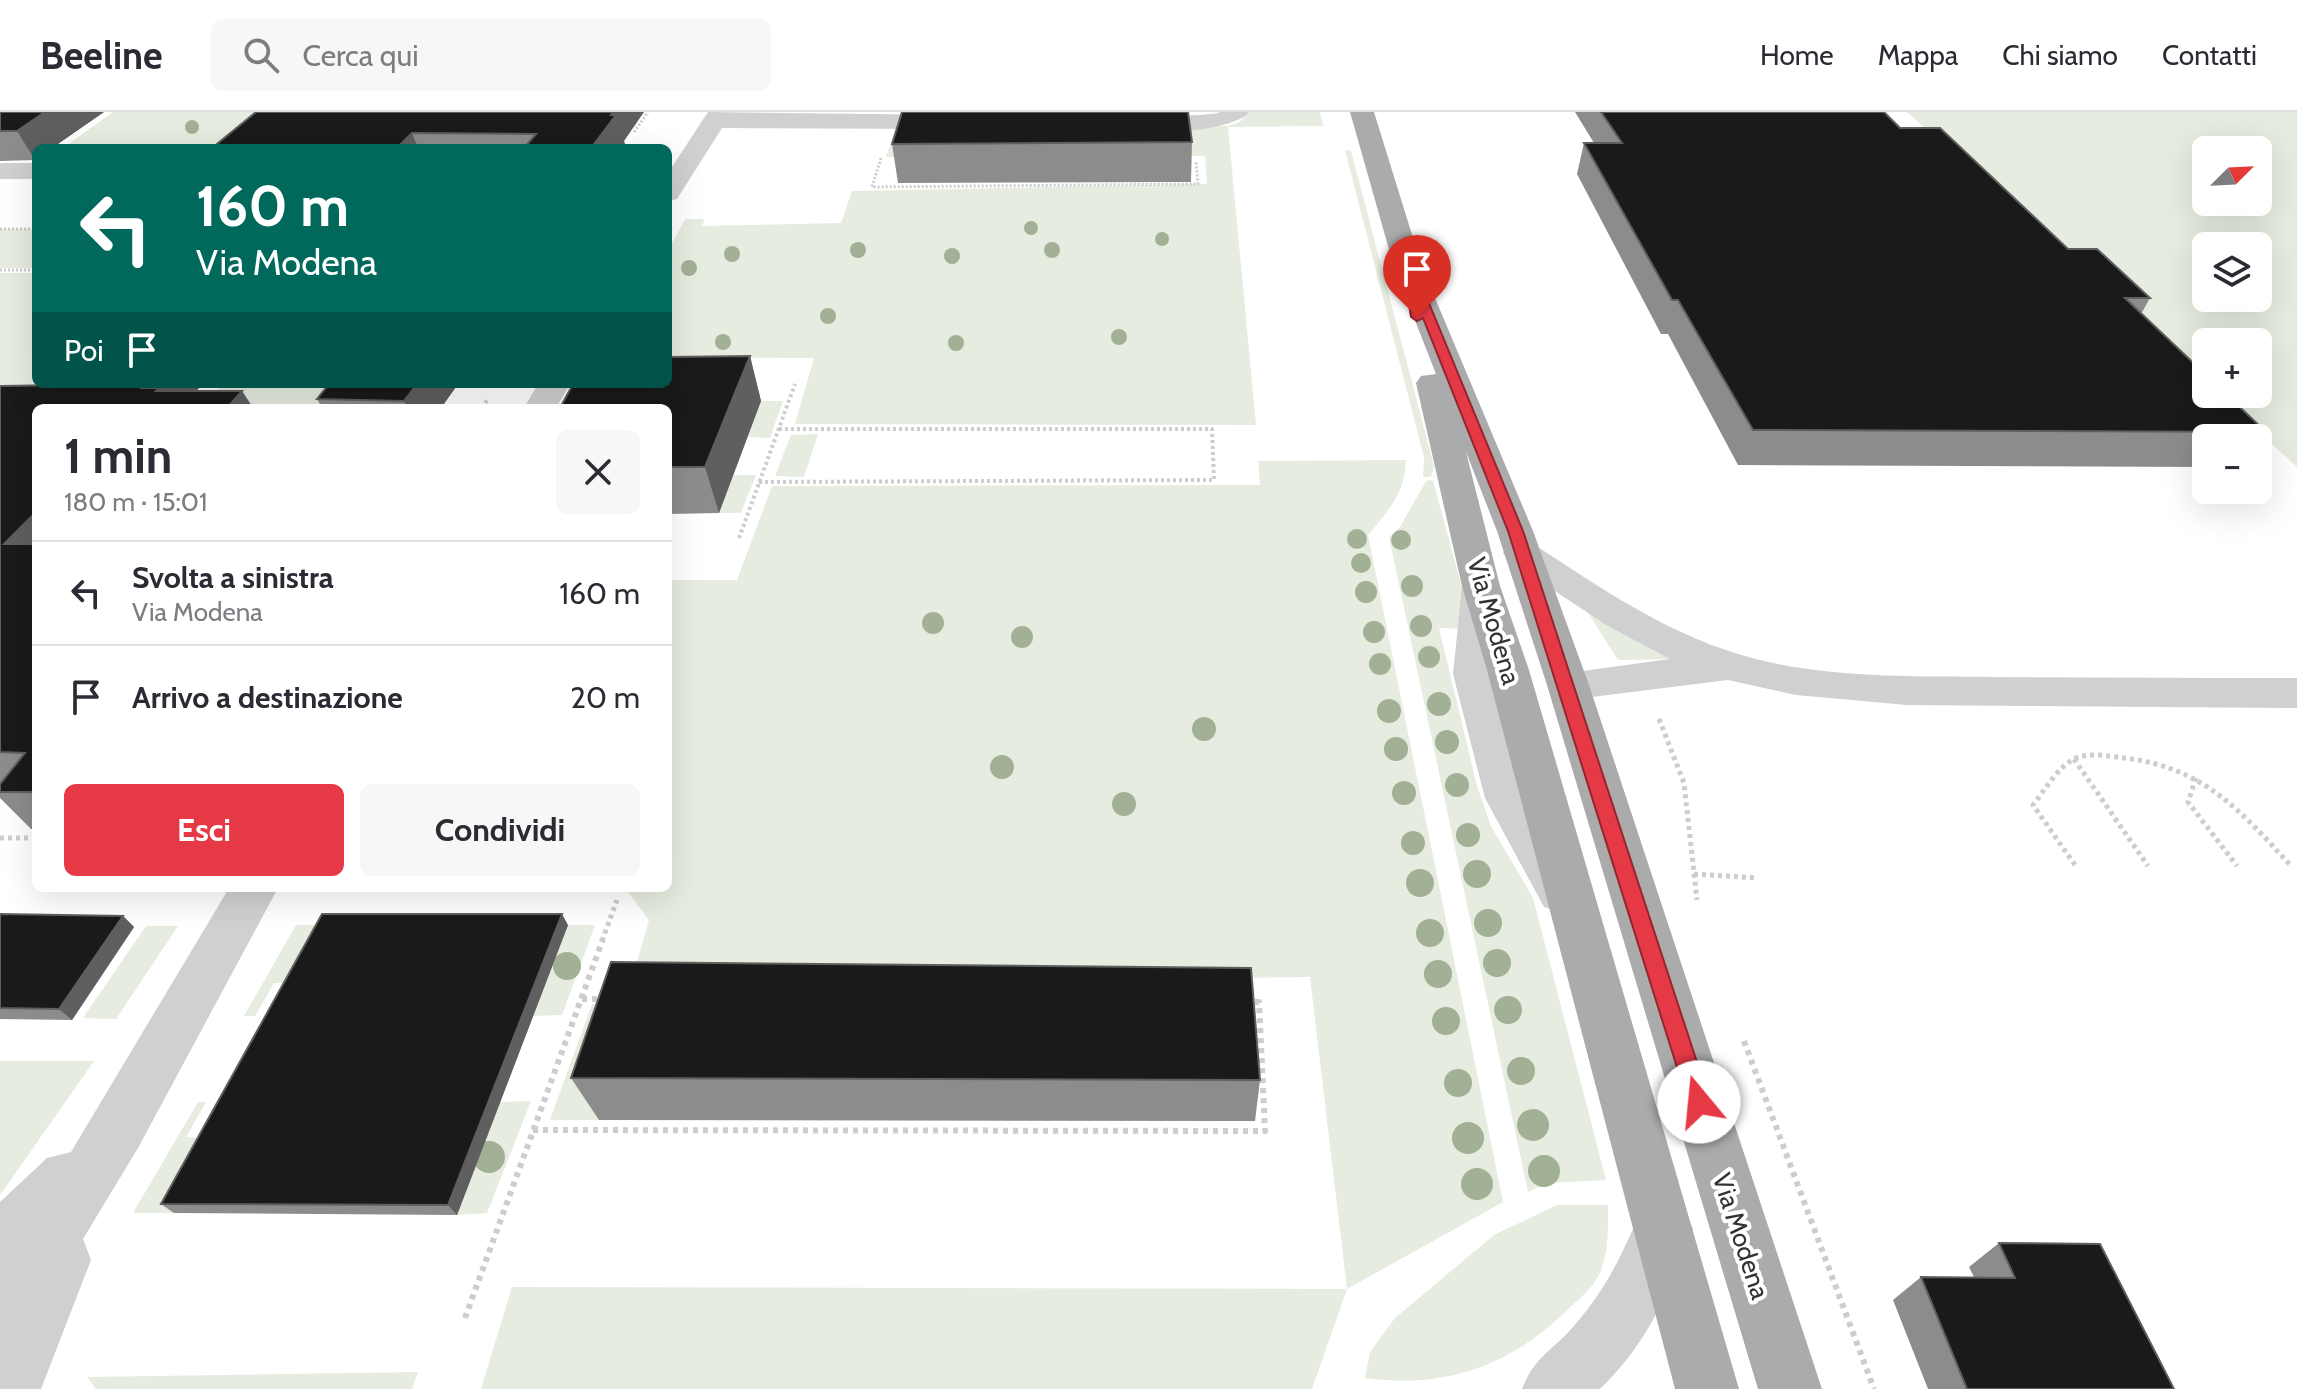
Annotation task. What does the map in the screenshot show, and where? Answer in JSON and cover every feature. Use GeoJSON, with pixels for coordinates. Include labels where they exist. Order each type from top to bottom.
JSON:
{"type":"FeatureCollection","features":[{"type":"Feature","properties":{"kind":"main road","name":"Via Modena"},"geometry":{"type":"LineString","coordinates":[[1362,112],[1408,267],[1522,553],[1568,685],[1790,1389]]}},
{"type":"Feature","properties":{"kind":"main road","name":"Via Modena"},"geometry":{"type":"LineString","coordinates":[[1408,267],[1422,343],[1481,586],[1579,925],[1707,1389]]}},
{"type":"Feature","properties":{"kind":"street"},"geometry":{"type":"LineString","coordinates":[[1104,122],[1202,122],[1228,118],[1237,112]]}},
{"type":"Feature","properties":{"kind":"street"},"geometry":{"type":"LineString","coordinates":[[672,187],[717,116],[984,122]]}},
{"type":"Feature","properties":{"kind":"street"},"geometry":{"type":"LineString","coordinates":[[0,171],[32,171]]}},
{"type":"Feature","properties":{"kind":"street"},"geometry":{"type":"LineString","coordinates":[[1522,553],[1614,612],[1729,666],[1809,681],[1914,691],[2297,693]]}},
{"type":"Feature","properties":{"kind":"street"},"geometry":{"type":"LineString","coordinates":[[1568,685],[1729,666]]}},
{"type":"Feature","properties":{"kind":"street"},"geometry":{"type":"LineString","coordinates":[[0,1317],[118,1129],[252,892]]}},
{"type":"Feature","properties":{"kind":"street"},"geometry":{"type":"LineString","coordinates":[[0,1243],[118,1129]]}},
{"type":"Feature","properties":{"kind":"street"},"geometry":{"type":"LineString","coordinates":[[9,1389],[118,1129]]}},
{"type":"Feature","properties":{"kind":"street"},"geometry":{"type":"LineString","coordinates":[[1554,1389],[1594,1351],[1638,1292],[1663,1229]]}},
{"type":"Feature","properties":{"kind":"path"},"geometry":{"type":"LineString","coordinates":[[634,132],[648,112]]}},
{"type":"Feature","properties":{"kind":"path"},"geometry":{"type":"LineString","coordinates":[[627,121],[642,121]]}},
{"type":"Feature","properties":{"kind":"path"},"geometry":{"type":"LineString","coordinates":[[884,149],[872,187],[1198,184],[1196,159]]}},
{"type":"Feature","properties":{"kind":"path"},"geometry":{"type":"LineString","coordinates":[[0,229],[32,229]]}},
{"type":"Feature","properties":{"kind":"path"},"geometry":{"type":"LineString","coordinates":[[0,270],[32,270]]}},
{"type":"Feature","properties":{"kind":"path"},"geometry":{"type":"LineString","coordinates":[[739,538],[795,384]]}},
{"type":"Feature","properties":{"kind":"path"},"geometry":{"type":"LineString","coordinates":[[485,404],[488,399]]}},
{"type":"Feature","properties":{"kind":"path"},"geometry":{"type":"LineString","coordinates":[[759,482],[1214,480],[1212,429],[779,429]]}},
{"type":"Feature","properties":{"kind":"path"},"geometry":{"type":"LineString","coordinates":[[1656,710],[1684,783],[1698,912]]}},
{"type":"Feature","properties":{"kind":"path"},"geometry":{"type":"LineString","coordinates":[[2075,865],[2033,805],[2074,759],[2094,756],[2144,758],[2196,778],[2224,794],[2291,866]]}},
{"type":"Feature","properties":{"kind":"path"},"geometry":{"type":"LineString","coordinates":[[2074,759],[2148,866]]}},
{"type":"Feature","properties":{"kind":"path"},"geometry":{"type":"LineString","coordinates":[[2196,778],[2188,802],[2237,866]]}},
{"type":"Feature","properties":{"kind":"path"},"geometry":{"type":"LineString","coordinates":[[0,838],[32,838]]}},
{"type":"Feature","properties":{"kind":"path"},"geometry":{"type":"LineString","coordinates":[[1694,874],[1756,878]]}},
{"type":"Feature","properties":{"kind":"path"},"geometry":{"type":"LineString","coordinates":[[465,1318],[617,900]]}},
{"type":"Feature","properties":{"kind":"path"},"geometry":{"type":"LineString","coordinates":[[582,999],[614,999]]}},
{"type":"Feature","properties":{"kind":"path"},"geometry":{"type":"LineString","coordinates":[[533,1130],[1265,1131],[1259,1002],[1244,1002]]}},
{"type":"Feature","properties":{"kind":"path"},"geometry":{"type":"LineString","coordinates":[[1740,1029],[1874,1389]]}},
{"type":"Feature","properties":{"kind":"shaded area"},"geometry":{"type":"Polygon","coordinates":[[[113,112],[295,112],[259,144],[69,144],[113,112]]]}},
{"type":"Feature","properties":{"kind":"shaded area"},"geometry":{"type":"Polygon","coordinates":[[[1248,112],[1320,112],[1323,126],[1228,127],[1256,425],[795,424],[814,358],[672,357],[672,244],[685,219],[705,219],[702,226],[841,223],[852,191],[1207,184],[1205,156],[886,157],[897,126],[1228,126],[1240,122],[1248,112]]]}},
{"type":"Feature","properties":{"kind":"shaded area"},"geometry":{"type":"Polygon","coordinates":[[[1907,112],[2297,112],[2297,467],[2272,444],[2272,424],[2250,424],[2232,408],[2272,408],[2272,328],[2192,328],[2192,371],[1907,112]]]}},
{"type":"Feature","properties":{"kind":"shaded area"},"geometry":{"type":"Polygon","coordinates":[[[1345,150],[1351,151],[1434,466],[1431,477],[1423,477],[1424,457],[1345,150]]]}},
{"type":"Feature","properties":{"kind":"shaded area"},"geometry":{"type":"Polygon","coordinates":[[[0,229],[32,229],[32,268],[0,268],[0,229]]]}},
{"type":"Feature","properties":{"kind":"shaded area"},"geometry":{"type":"Polygon","coordinates":[[[0,273],[32,273],[32,388],[147,388],[214,393],[219,388],[340,388],[326,404],[32,404],[32,407],[0,407],[0,273]]]}},
{"type":"Feature","properties":{"kind":"shaded area"},"geometry":{"type":"Polygon","coordinates":[[[761,401],[783,401],[770,438],[748,437],[761,401]]]}},
{"type":"Feature","properties":{"kind":"shaded area"},"geometry":{"type":"Polygon","coordinates":[[[818,434],[804,477],[775,476],[791,435],[818,434]]]}},
{"type":"Feature","properties":{"kind":"shaded area"},"geometry":{"type":"Polygon","coordinates":[[[1406,460],[1399,492],[1368,535],[1503,1202],[1347,1289],[1310,977],[630,986],[649,920],[628,892],[672,892],[672,580],[737,580],[772,486],[1260,485],[1258,461],[1406,460]]]}},
{"type":"Feature","properties":{"kind":"shaded area"},"geometry":{"type":"Polygon","coordinates":[[[733,475],[756,475],[741,513],[719,513],[733,475]]]}},
{"type":"Feature","properties":{"kind":"shaded area"},"geometry":{"type":"Polygon","coordinates":[[[1433,480],[1473,629],[1439,628],[1477,786],[1491,826],[1533,898],[1606,1180],[1548,1183],[1528,1192],[1389,537],[1400,527],[1426,481],[1433,480]]]}},
{"type":"Feature","properties":{"kind":"shaded area"},"geometry":{"type":"Polygon","coordinates":[[[1585,608],[1685,659],[1618,660],[1585,608]]]}},
{"type":"Feature","properties":{"kind":"shaded area"},"geometry":{"type":"Polygon","coordinates":[[[296,925],[331,925],[288,983],[274,983],[255,1016],[244,1016],[296,925]]]}},
{"type":"Feature","properties":{"kind":"shaded area"},"geometry":{"type":"Polygon","coordinates":[[[568,925],[595,925],[562,1015],[533,1016],[568,925]]]}},
{"type":"Feature","properties":{"kind":"shaded area"},"geometry":{"type":"Polygon","coordinates":[[[146,926],[178,926],[116,1019],[83,1018],[146,926]]]}},
{"type":"Feature","properties":{"kind":"shaded area"},"geometry":{"type":"Polygon","coordinates":[[[592,1004],[635,1006],[599,1120],[550,1120],[592,1004]]]}},
{"type":"Feature","properties":{"kind":"shaded area"},"geometry":{"type":"Polygon","coordinates":[[[0,1061],[94,1061],[0,1195],[0,1061]]]}},
{"type":"Feature","properties":{"kind":"shaded area"},"geometry":{"type":"Polygon","coordinates":[[[531,1101],[487,1213],[457,1215],[499,1102],[531,1101]]]}},
{"type":"Feature","properties":{"kind":"shaded area"},"geometry":{"type":"Polygon","coordinates":[[[198,1102],[206,1102],[186,1137],[202,1138],[233,1102],[174,1213],[133,1213],[198,1102]]]}},
{"type":"Feature","properties":{"kind":"shaded area"},"geometry":{"type":"Polygon","coordinates":[[[1557,1205],[1608,1205],[1607,1242],[1602,1269],[1591,1287],[1564,1313],[1521,1347],[1473,1370],[1421,1380],[1365,1378],[1370,1352],[1395,1318],[1494,1235],[1557,1205]]]}},
{"type":"Feature","properties":{"kind":"shaded area"},"geometry":{"type":"Polygon","coordinates":[[[512,1287],[1347,1289],[1312,1389],[481,1389],[512,1287]]]}},
{"type":"Feature","properties":{"kind":"shaded area"},"geometry":{"type":"Polygon","coordinates":[[[418,1372],[412,1389],[96,1389],[87,1377],[418,1372]]]}},
{"type":"Feature","properties":{"kind":"building"},"geometry":{"type":"Polygon","coordinates":[[[0,112],[45,112],[17,131],[0,131],[0,112]]]}},
{"type":"Feature","properties":{"kind":"building"},"geometry":{"type":"Polygon","coordinates":[[[256,112],[613,112],[611,115],[616,115],[594,144],[527,144],[536,134],[412,133],[401,144],[217,144],[256,112]]]}},
{"type":"Feature","properties":{"kind":"building"},"geometry":{"type":"Polygon","coordinates":[[[902,112],[1188,112],[1192,142],[892,144],[902,112]]]}},
{"type":"Feature","properties":{"kind":"building"},"geometry":{"type":"Polygon","coordinates":[[[1601,112],[1884,112],[1900,128],[1940,128],[2068,249],[2097,249],[2150,298],[2125,298],[2192,362],[2192,408],[2241,408],[2258,424],[2192,424],[2192,432],[1753,430],[1678,300],[1672,300],[1584,143],[1622,143],[1601,112]]]}},
{"type":"Feature","properties":{"kind":"building"},"geometry":{"type":"Polygon","coordinates":[[[750,356],[705,467],[672,467],[672,404],[562,404],[571,388],[672,388],[672,357],[750,356]]]}},
{"type":"Feature","properties":{"kind":"building"},"geometry":{"type":"Polygon","coordinates":[[[0,386],[242,391],[231,404],[32,404],[32,516],[4,544],[32,544],[32,792],[0,792],[0,784],[25,753],[0,752],[0,386]]]}},
{"type":"Feature","properties":{"kind":"building"},"geometry":{"type":"Polygon","coordinates":[[[326,388],[414,388],[404,401],[317,399],[326,388]]]}},
{"type":"Feature","properties":{"kind":"building"},"geometry":{"type":"Polygon","coordinates":[[[0,914],[123,916],[59,1009],[0,1008],[0,914]]]}},
{"type":"Feature","properties":{"kind":"building"},"geometry":{"type":"Polygon","coordinates":[[[322,914],[562,914],[448,1205],[161,1204],[322,914]]]}},
{"type":"Feature","properties":{"kind":"building"},"geometry":{"type":"Polygon","coordinates":[[[611,962],[1251,968],[1260,1080],[571,1078],[611,962]]]}},
{"type":"Feature","properties":{"kind":"building"},"geometry":{"type":"Polygon","coordinates":[[[1999,1243],[2100,1244],[2174,1389],[1967,1389],[1921,1277],[2015,1278],[1999,1243]]]}},
{"type":"Feature","properties":{"kind":"route"},"geometry":{"type":"LineString","coordinates":[[1417,317],[1408,267],[1515,531],[1568,685],[1699,1102]]}}]}
